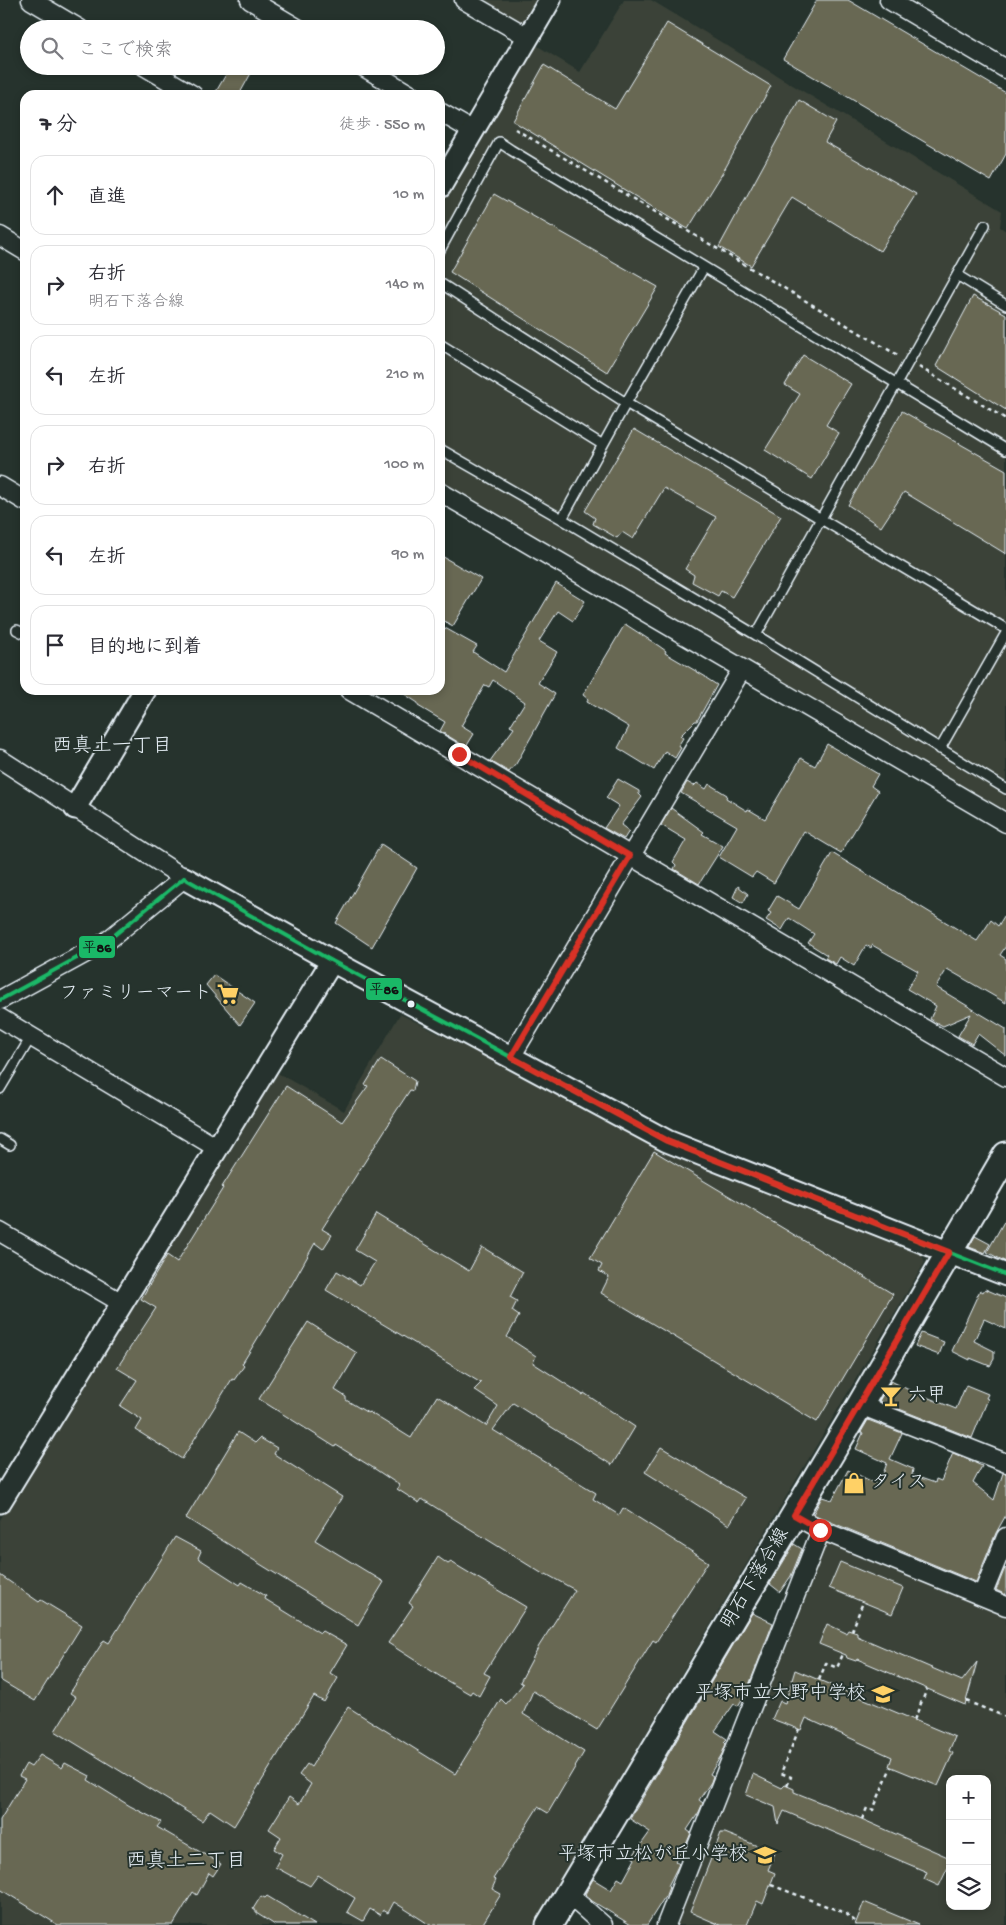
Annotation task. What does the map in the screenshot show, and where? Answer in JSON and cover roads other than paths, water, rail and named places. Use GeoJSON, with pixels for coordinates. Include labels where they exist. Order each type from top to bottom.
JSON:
{"type":"FeatureCollection","features":[{"type":"Feature","properties":{"kind":"main road","name":"明石下落合線"},"geometry":{"type":"LineString","coordinates":[[549,1925],[860,1405],[1006,1155]]}},
{"type":"Feature","properties":{"kind":"street"},"geometry":{"type":"LineString","coordinates":[[31,0],[65,20]]}},
{"type":"Feature","properties":{"kind":"street"},"geometry":{"type":"LineString","coordinates":[[250,0],[284,20]]}},
{"type":"Feature","properties":{"kind":"street"},"geometry":{"type":"LineString","coordinates":[[464,0],[528,36]]}},
{"type":"Feature","properties":{"kind":"street"},"geometry":{"type":"LineString","coordinates":[[445,179],[550,0]]}},
{"type":"Feature","properties":{"kind":"street"},"geometry":{"type":"LineString","coordinates":[[889,0],[1006,69]]}},
{"type":"Feature","properties":{"kind":"street"},"geometry":{"type":"LineString","coordinates":[[159,75],[185,90]]}},
{"type":"Feature","properties":{"kind":"street"},"geometry":{"type":"LineString","coordinates":[[377,75],[403,90]]}},
{"type":"Feature","properties":{"kind":"street"},"geometry":{"type":"LineString","coordinates":[[445,115],[473,131]]}},
{"type":"Feature","properties":{"kind":"street"},"geometry":{"type":"LineString","coordinates":[[0,236],[20,247]]}},
{"type":"Feature","properties":{"kind":"street"},"geometry":{"type":"LineString","coordinates":[[0,486],[20,498]]}},
{"type":"Feature","properties":{"kind":"street"},"geometry":{"type":"LineString","coordinates":[[445,495],[1006,823]]}},
{"type":"Feature","properties":{"kind":"street"},"geometry":{"type":"LineString","coordinates":[[511,1057],[742,669]]}},
{"type":"Feature","properties":{"kind":"street"},"geometry":{"type":"LineString","coordinates":[[75,808],[137,695]]}},
{"type":"Feature","properties":{"kind":"street"},"geometry":{"type":"LineString","coordinates":[[358,695],[1006,1077]]}},
{"type":"Feature","properties":{"kind":"street"},"geometry":{"type":"LineString","coordinates":[[0,759],[184,878],[667,1141],[1006,1275]]}},
{"type":"Feature","properties":{"kind":"street"},"geometry":{"type":"LineString","coordinates":[[0,1000],[106,942],[184,878]]}},
{"type":"Feature","properties":{"kind":"street"},"geometry":{"type":"LineString","coordinates":[[0,1502],[332,960]]}},
{"type":"Feature","properties":{"kind":"street"},"geometry":{"type":"LineString","coordinates":[[0,1018],[217,1148]]}},
{"type":"Feature","properties":{"kind":"street"},"geometry":{"type":"LineString","coordinates":[[0,1232],[122,1303]]}},
{"type":"Feature","properties":{"kind":"street"},"geometry":{"type":"LineString","coordinates":[[860,1405],[1006,1463]]}},
{"type":"Feature","properties":{"kind":"street"},"geometry":{"type":"LineString","coordinates":[[794,1515],[820,1530],[1006,1606]]}},
{"type":"Feature","properties":{"kind":"street"},"geometry":{"type":"LineString","coordinates":[[666,1925],[820,1530]]}},
{"type":"Feature","properties":{"kind":"street"},"geometry":{"type":"LineString","coordinates":[[982,1596],[1006,1537]]}},
{"type":"Feature","properties":{"kind":"street"},"geometry":{"type":"LineString","coordinates":[[568,1894],[604,1925]]}},
{"type":"Feature","properties":{"kind":"lane"},"geometry":{"type":"LineString","coordinates":[[445,241],[499,142],[1006,450]]}},
{"type":"Feature","properties":{"kind":"lane"},"geometry":{"type":"LineString","coordinates":[[756,635],[985,225]]}},
{"type":"Feature","properties":{"kind":"lane"},"geometry":{"type":"LineString","coordinates":[[562,519],[704,267]]}},
{"type":"Feature","properties":{"kind":"lane"},"geometry":{"type":"LineString","coordinates":[[957,275],[1006,305]]}},
{"type":"Feature","properties":{"kind":"lane"},"geometry":{"type":"LineString","coordinates":[[445,285],[626,403],[1006,631],[940,749]]}},
{"type":"Feature","properties":{"kind":"lane"},"geometry":{"type":"LineString","coordinates":[[445,347],[602,445]]}},
{"type":"Feature","properties":{"kind":"lane"},"geometry":{"type":"LineString","coordinates":[[445,453],[562,519],[756,635],[1006,789]]}},
{"type":"Feature","properties":{"kind":"lane"},"geometry":{"type":"LineString","coordinates":[[0,1089],[31,1037]]}},
{"type":"Feature","properties":{"kind":"lane"},"geometry":{"type":"LineString","coordinates":[[0,1140],[10,1145]]}},
{"type":"Feature","properties":{"kind":"place","name":"ファミリーマート"},"geometry":{"type":"Point","coordinates":[228,994]}},
{"type":"Feature","properties":{"kind":"place","name":"六甲"},"geometry":{"type":"Point","coordinates":[891,1396]}},
{"type":"Feature","properties":{"kind":"place","name":"タイス"},"geometry":{"type":"Point","coordinates":[854,1483]}},
{"type":"Feature","properties":{"kind":"place","name":"平塚市立大野中学校"},"geometry":{"type":"Point","coordinates":[883,1694]}},
{"type":"Feature","properties":{"kind":"place","name":"平塚市立松が丘小学校"},"geometry":{"type":"Point","coordinates":[765,1855]}},
{"type":"Feature","properties":{"kind":"district","name":"西真土一丁目"},"geometry":{"type":"Point","coordinates":[112,747]}},
{"type":"Feature","properties":{"kind":"district","name":"西真土二丁目"},"geometry":{"type":"Point","coordinates":[186,1862]}}]}
